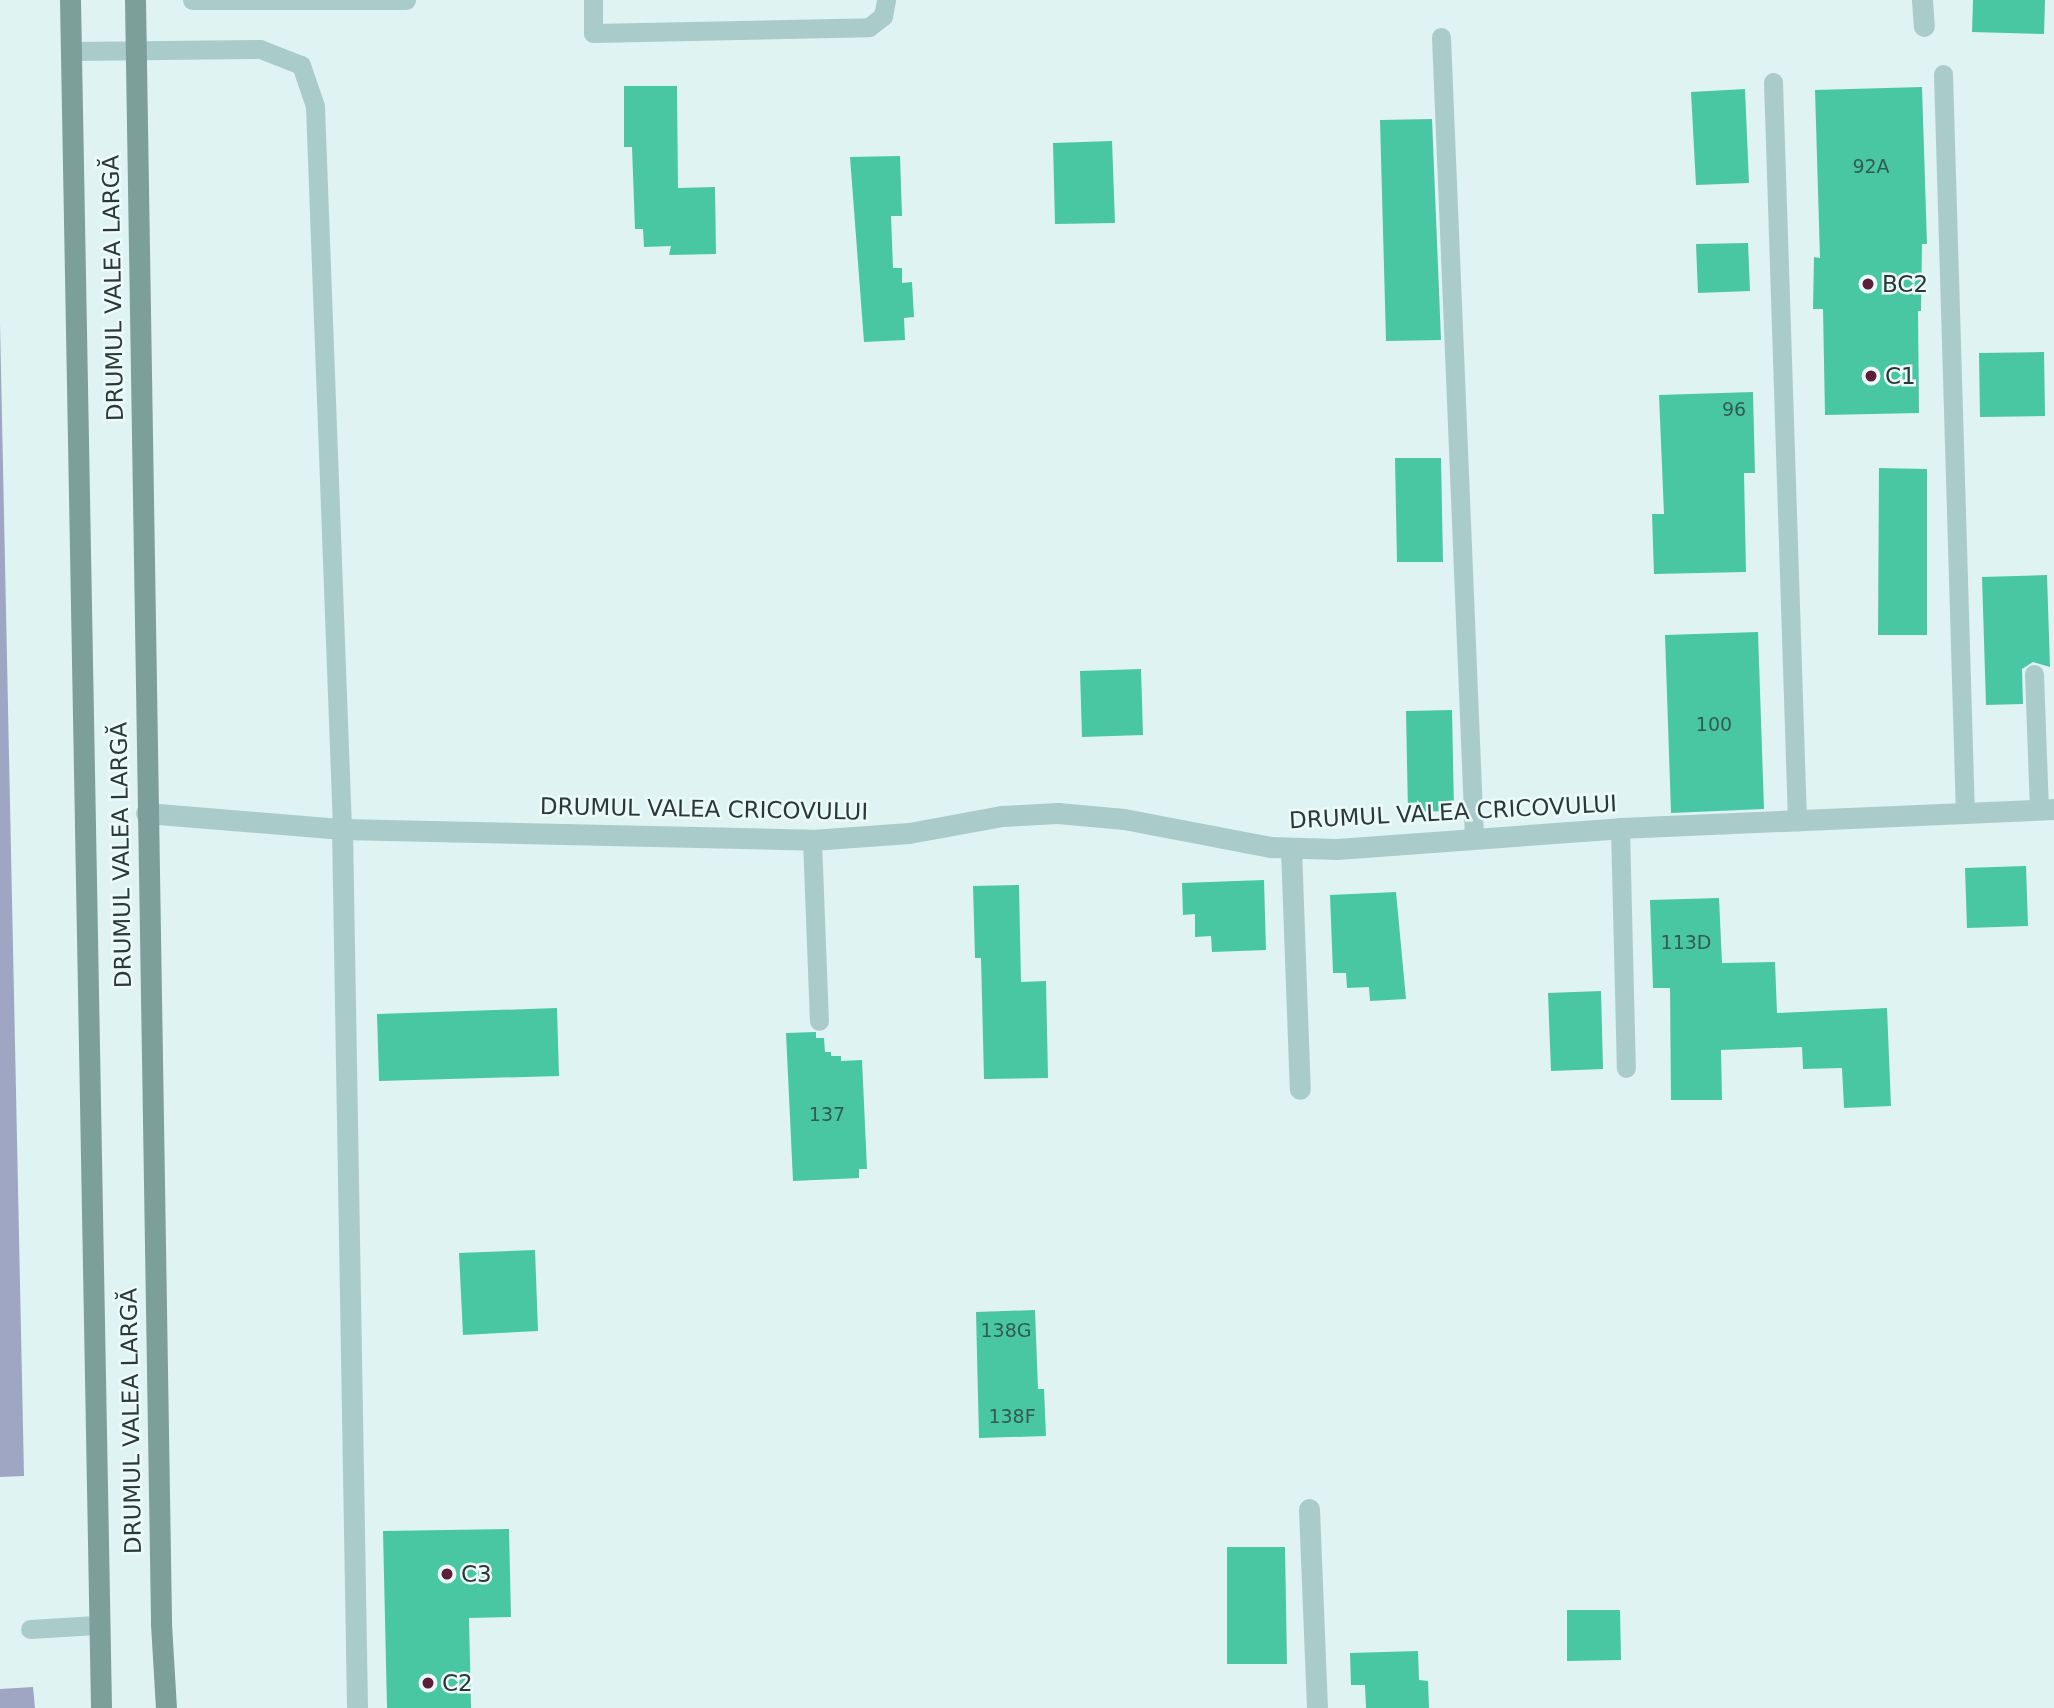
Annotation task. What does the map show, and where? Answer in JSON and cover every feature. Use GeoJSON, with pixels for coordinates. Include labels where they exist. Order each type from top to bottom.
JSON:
{"type":"FeatureCollection","features":[{"type":"Feature","properties":{"kind":"main road","name":"DRUMUL VALEA LARGĂ"},"geometry":{"type":"LineString","coordinates":[[70,0],[96,1625],[101,1708]]}},
{"type":"Feature","properties":{"kind":"main road","name":"DRUMUL VALEA LARGĂ"},"geometry":{"type":"LineString","coordinates":[[135,0],[146,813],[166,1708]]}},
{"type":"Feature","properties":{"kind":"street"},"geometry":{"type":"LineString","coordinates":[[1922,0],[1924,26]]}},
{"type":"Feature","properties":{"kind":"street","name":"DRUMUL VALEA CRICOVULUI"},"geometry":{"type":"LineString","coordinates":[[146,813],[342,829],[812,840],[921,832],[1002,816],[1058,813],[1124,819],[1291,849],[1620,828],[2046,809]]}},
{"type":"Feature","properties":{"kind":"street"},"geometry":{"type":"LineString","coordinates":[[342,829],[357,1708]]}},
{"type":"Feature","properties":{"kind":"street"},"geometry":{"type":"LineString","coordinates":[[1291,849],[1300,1089]]}},
{"type":"Feature","properties":{"kind":"street"},"geometry":{"type":"LineString","coordinates":[[1309,1510],[1317,1708]]}},
{"type":"Feature","properties":{"kind":"lane"},"geometry":{"type":"LineString","coordinates":[[192,0],[406,0]]}},
{"type":"Feature","properties":{"kind":"lane"},"geometry":{"type":"LineString","coordinates":[[593,0],[593,33],[869,27],[883,16],[886,0]]}},
{"type":"Feature","properties":{"kind":"lane"},"geometry":{"type":"LineString","coordinates":[[1441,37],[1474,838]]}},
{"type":"Feature","properties":{"kind":"lane"},"geometry":{"type":"LineString","coordinates":[[71,51],[260,49],[301,65],[316,106],[342,829]]}},
{"type":"Feature","properties":{"kind":"lane"},"geometry":{"type":"LineString","coordinates":[[1943,74],[1965,814]]}},
{"type":"Feature","properties":{"kind":"lane"},"geometry":{"type":"LineString","coordinates":[[1773,82],[1797,822]]}},
{"type":"Feature","properties":{"kind":"lane"},"geometry":{"type":"LineString","coordinates":[[2034,674],[2046,809]]}},
{"type":"Feature","properties":{"kind":"lane"},"geometry":{"type":"LineString","coordinates":[[1620,828],[1626,1068]]}},
{"type":"Feature","properties":{"kind":"lane"},"geometry":{"type":"LineString","coordinates":[[812,840],[819,1021]]}},
{"type":"Feature","properties":{"kind":"lane"},"geometry":{"type":"LineString","coordinates":[[30,1629],[96,1625]]}},
{"type":"Feature","properties":{"kind":"shaded area"},"geometry":{"type":"Polygon","coordinates":[[[0,323],[24,1476],[0,1477],[0,323]]]}},
{"type":"Feature","properties":{"kind":"shaded area"},"geometry":{"type":"Polygon","coordinates":[[[33,1687],[35,1708],[0,1708],[0,1689],[33,1687]]]}},
{"type":"Feature","properties":{"kind":"building"},"geometry":{"type":"Polygon","coordinates":[[[1973,0],[2045,0],[2044,34],[1972,32],[1973,0]]]}},
{"type":"Feature","properties":{"kind":"building"},"geometry":{"type":"Polygon","coordinates":[[[624,86],[677,86],[678,188],[715,187],[716,254],[669,255],[671,246],[644,247],[643,229],[635,229],[632,147],[624,147],[624,86]]]}},
{"type":"Feature","properties":{"kind":"building"},"geometry":{"type":"Polygon","coordinates":[[[1922,87],[1927,244],[1922,244],[1921,311],[1918,311],[1919,413],[1825,415],[1823,309],[1813,309],[1814,257],[1820,258],[1815,90],[1922,87]]]}},
{"type":"Feature","properties":{"kind":"building"},"geometry":{"type":"Polygon","coordinates":[[[1745,89],[1749,183],[1696,185],[1691,92],[1745,89]]]}},
{"type":"Feature","properties":{"kind":"building"},"geometry":{"type":"Polygon","coordinates":[[[1432,119],[1441,340],[1386,341],[1380,120],[1432,119]]]}},
{"type":"Feature","properties":{"kind":"building"},"geometry":{"type":"Polygon","coordinates":[[[1112,141],[1115,223],[1055,224],[1053,143],[1112,141]]]}},
{"type":"Feature","properties":{"kind":"building"},"geometry":{"type":"Polygon","coordinates":[[[900,156],[902,216],[891,216],[893,268],[902,268],[902,283],[912,282],[914,317],[904,318],[905,340],[864,342],[850,157],[900,156]]]}},
{"type":"Feature","properties":{"kind":"building"},"geometry":{"type":"Polygon","coordinates":[[[1748,243],[1750,291],[1698,293],[1696,244],[1748,243]]]}},
{"type":"Feature","properties":{"kind":"building"},"geometry":{"type":"Polygon","coordinates":[[[2044,352],[2045,416],[1980,417],[1979,353],[2044,352]]]}},
{"type":"Feature","properties":{"kind":"building"},"geometry":{"type":"Polygon","coordinates":[[[1753,392],[1755,473],[1744,473],[1746,572],[1654,574],[1652,514],[1664,514],[1659,395],[1753,392]]]}},
{"type":"Feature","properties":{"kind":"building"},"geometry":{"type":"Polygon","coordinates":[[[1395,458],[1441,458],[1443,562],[1397,562],[1395,458]]]}},
{"type":"Feature","properties":{"kind":"building"},"geometry":{"type":"Polygon","coordinates":[[[1879,468],[1927,469],[1927,635],[1878,635],[1879,468]]]}},
{"type":"Feature","properties":{"kind":"building"},"geometry":{"type":"Polygon","coordinates":[[[2047,575],[2050,667],[2033,662],[2022,669],[2023,704],[1986,705],[1982,577],[2047,575]]]}},
{"type":"Feature","properties":{"kind":"building"},"geometry":{"type":"Polygon","coordinates":[[[1758,632],[1764,809],[1671,813],[1665,635],[1758,632]]]}},
{"type":"Feature","properties":{"kind":"building"},"geometry":{"type":"Polygon","coordinates":[[[1141,669],[1143,735],[1082,737],[1080,671],[1141,669]]]}},
{"type":"Feature","properties":{"kind":"building"},"geometry":{"type":"Polygon","coordinates":[[[1452,710],[1454,811],[1408,812],[1406,711],[1452,710]]]}},
{"type":"Feature","properties":{"kind":"building"},"geometry":{"type":"Polygon","coordinates":[[[2026,866],[2028,926],[1967,928],[1965,868],[2026,866]]]}},
{"type":"Feature","properties":{"kind":"building"},"geometry":{"type":"Polygon","coordinates":[[[1264,880],[1266,950],[1212,952],[1211,936],[1195,937],[1195,914],[1183,915],[1182,883],[1264,880]]]}},
{"type":"Feature","properties":{"kind":"building"},"geometry":{"type":"Polygon","coordinates":[[[1019,885],[1021,982],[1046,981],[1048,1078],[984,1079],[981,958],[975,958],[973,886],[1019,885]]]}},
{"type":"Feature","properties":{"kind":"building"},"geometry":{"type":"Polygon","coordinates":[[[1396,892],[1406,999],[1370,1001],[1369,987],[1347,988],[1346,973],[1333,973],[1330,895],[1396,892]]]}},
{"type":"Feature","properties":{"kind":"building"},"geometry":{"type":"Polygon","coordinates":[[[1719,898],[1722,963],[1775,962],[1777,1013],[1887,1008],[1891,1106],[1844,1108],[1842,1068],[1803,1069],[1802,1047],[1721,1050],[1722,1100],[1671,1100],[1670,988],[1653,988],[1650,900],[1719,898]]]}},
{"type":"Feature","properties":{"kind":"building"},"geometry":{"type":"Polygon","coordinates":[[[1601,991],[1603,1069],[1551,1071],[1548,993],[1601,991]]]}},
{"type":"Feature","properties":{"kind":"building"},"geometry":{"type":"Polygon","coordinates":[[[557,1008],[559,1076],[379,1081],[377,1014],[557,1008]]]}},
{"type":"Feature","properties":{"kind":"building"},"geometry":{"type":"Polygon","coordinates":[[[816,1032],[816,1038],[824,1038],[825,1052],[831,1052],[831,1056],[841,1056],[841,1061],[862,1060],[867,1169],[859,1169],[859,1178],[793,1181],[786,1033],[816,1032]]]}},
{"type":"Feature","properties":{"kind":"building"},"geometry":{"type":"Polygon","coordinates":[[[535,1250],[538,1331],[463,1335],[459,1253],[535,1250]]]}},
{"type":"Feature","properties":{"kind":"building"},"geometry":{"type":"Polygon","coordinates":[[[1035,1310],[1038,1389],[1044,1389],[1046,1436],[979,1438],[976,1312],[1035,1310]]]}},
{"type":"Feature","properties":{"kind":"building"},"geometry":{"type":"Polygon","coordinates":[[[509,1529],[511,1617],[469,1618],[471,1708],[387,1708],[383,1531],[509,1529]]]}},
{"type":"Feature","properties":{"kind":"building"},"geometry":{"type":"Polygon","coordinates":[[[1227,1547],[1285,1547],[1287,1664],[1227,1664],[1227,1547]]]}},
{"type":"Feature","properties":{"kind":"building"},"geometry":{"type":"Polygon","coordinates":[[[1567,1610],[1620,1610],[1621,1660],[1567,1661],[1567,1610]]]}},
{"type":"Feature","properties":{"kind":"building"},"geometry":{"type":"Polygon","coordinates":[[[1418,1651],[1419,1680],[1428,1681],[1429,1708],[1366,1708],[1365,1685],[1351,1685],[1350,1653],[1418,1651]]]}},
{"type":"Feature","properties":{"kind":"place","name":"BC2"},"geometry":{"type":"Point","coordinates":[1868,284]}},
{"type":"Feature","properties":{"kind":"place","name":"C1"},"geometry":{"type":"Point","coordinates":[1871,376]}},
{"type":"Feature","properties":{"kind":"place","name":"C3"},"geometry":{"type":"Point","coordinates":[447,1574]}},
{"type":"Feature","properties":{"kind":"place","name":"C2"},"geometry":{"type":"Point","coordinates":[428,1683]}}]}
